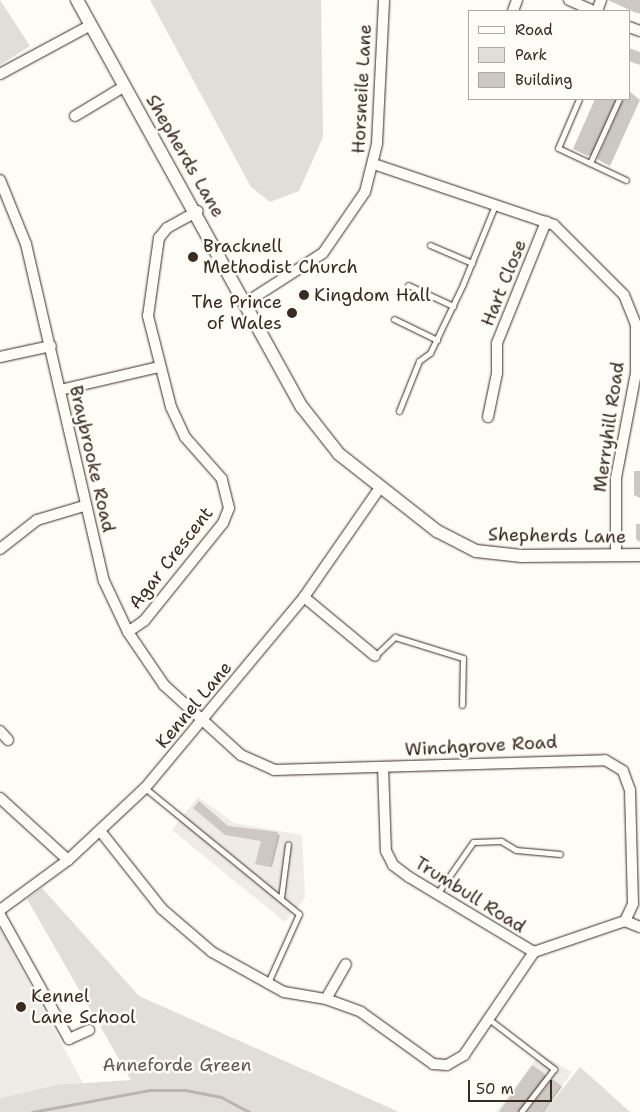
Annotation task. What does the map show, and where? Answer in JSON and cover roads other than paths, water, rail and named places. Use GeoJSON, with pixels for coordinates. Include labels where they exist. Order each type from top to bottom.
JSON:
{"type":"FeatureCollection","features":[{"type":"Feature","properties":{"kind":"street","name":"Shepherds Lane"},"geometry":{"type":"LineString","coordinates":[[77,0],[198,211],[310,418],[339,454],[379,489],[437,531],[476,551],[522,556],[640,554]]}},
{"type":"Feature","properties":{"kind":"street","name":"Horsneile Lane"},"geometry":{"type":"LineString","coordinates":[[246,302],[311,264],[333,243],[359,204],[374,164],[384,0]]}},
{"type":"Feature","properties":{"kind":"street"},"geometry":{"type":"LineString","coordinates":[[569,0],[593,10]]}},
{"type":"Feature","properties":{"kind":"street"},"geometry":{"type":"LineString","coordinates":[[0,74],[91,25]]}},
{"type":"Feature","properties":{"kind":"street"},"geometry":{"type":"LineString","coordinates":[[75,116],[125,86]]}},
{"type":"Feature","properties":{"kind":"street","name":"Merryhill Road"},"geometry":{"type":"LineString","coordinates":[[374,164],[496,204],[563,230],[611,280],[632,310],[636,325],[634,388],[616,478],[616,555]]}},
{"type":"Feature","properties":{"kind":"street","name":"Braybrooke Road"},"geometry":{"type":"LineString","coordinates":[[2,186],[26,244],[60,390],[84,506],[104,581],[128,632],[164,685],[202,721]]}},
{"type":"Feature","properties":{"kind":"street","name":"Agar Crescent"},"geometry":{"type":"LineString","coordinates":[[128,632],[144,621],[223,523],[229,508],[222,479],[182,432],[159,367],[148,316],[157,245],[167,228],[198,211]]}},
{"type":"Feature","properties":{"kind":"street","name":"Hart Close"},"geometry":{"type":"LineString","coordinates":[[488,417],[497,373],[497,343],[546,222]]}},
{"type":"Feature","properties":{"kind":"street"},"geometry":{"type":"LineString","coordinates":[[0,357],[50,346]]}},
{"type":"Feature","properties":{"kind":"street"},"geometry":{"type":"LineString","coordinates":[[60,390],[159,367]]}},
{"type":"Feature","properties":{"kind":"street","name":"Kennel Lane"},"geometry":{"type":"LineString","coordinates":[[0,910],[68,860],[102,832],[145,788],[304,597],[379,489]]}},
{"type":"Feature","properties":{"kind":"street"},"geometry":{"type":"LineString","coordinates":[[0,549],[38,520],[84,506]]}},
{"type":"Feature","properties":{"kind":"street"},"geometry":{"type":"LineString","coordinates":[[304,597],[375,656]]}},
{"type":"Feature","properties":{"kind":"street","name":"Winchgrove Road"},"geometry":{"type":"LineString","coordinates":[[202,721],[241,755],[266,768],[383,767],[580,758],[605,760],[624,771],[630,790],[633,904],[625,921]]}},
{"type":"Feature","properties":{"kind":"street"},"geometry":{"type":"LineString","coordinates":[[0,731],[8,740]]}},
{"type":"Feature","properties":{"kind":"street","name":"Trumbull Road"},"geometry":{"type":"LineString","coordinates":[[383,767],[386,851],[393,865],[437,895],[534,952],[625,921]]}},
{"type":"Feature","properties":{"kind":"street"},"geometry":{"type":"LineString","coordinates":[[0,798],[68,860]]}},
{"type":"Feature","properties":{"kind":"street"},"geometry":{"type":"LineString","coordinates":[[102,832],[146,892],[178,925],[212,952],[267,985],[298,997],[326,999],[361,1012],[427,1062],[440,1065],[464,1056],[534,952]]}},
{"type":"Feature","properties":{"kind":"street"},"geometry":{"type":"LineString","coordinates":[[0,915],[69,1039],[89,1030]]}},
{"type":"Feature","properties":{"kind":"street"},"geometry":{"type":"LineString","coordinates":[[625,921],[640,927]]}},
{"type":"Feature","properties":{"kind":"street"},"geometry":{"type":"LineString","coordinates":[[326,999],[346,964]]}},
{"type":"Feature","properties":{"kind":"lane"},"geometry":{"type":"LineString","coordinates":[[579,100],[558,148],[626,180]]}},
{"type":"Feature","properties":{"kind":"lane"},"geometry":{"type":"LineString","coordinates":[[590,163],[619,100]]}},
{"type":"Feature","properties":{"kind":"lane"},"geometry":{"type":"LineString","coordinates":[[398,411],[419,361],[430,353],[437,340],[496,204]]}},
{"type":"Feature","properties":{"kind":"lane"},"geometry":{"type":"LineString","coordinates":[[430,245],[472,263]]}},
{"type":"Feature","properties":{"kind":"lane"},"geometry":{"type":"LineString","coordinates":[[408,285],[453,306]]}},
{"type":"Feature","properties":{"kind":"lane"},"geometry":{"type":"LineString","coordinates":[[394,319],[437,340]]}},
{"type":"Feature","properties":{"kind":"lane"},"geometry":{"type":"LineString","coordinates":[[375,656],[395,637],[463,658],[462,705]]}},
{"type":"Feature","properties":{"kind":"lane"},"geometry":{"type":"LineString","coordinates":[[145,788],[300,914],[267,985]]}},
{"type":"Feature","properties":{"kind":"lane"},"geometry":{"type":"LineString","coordinates":[[437,895],[473,842],[501,841],[516,850],[560,854]]}},
{"type":"Feature","properties":{"kind":"lane"},"geometry":{"type":"LineString","coordinates":[[281,898],[288,844]]}},
{"type":"Feature","properties":{"kind":"lane"},"geometry":{"type":"LineString","coordinates":[[490,1020],[554,1069],[521,1112]]}},
{"type":"Feature","properties":{"kind":"waterway"},"geometry":{"type":"LineString","coordinates":[[32,1112],[149,1090],[185,1090],[221,1097],[249,1112]]}},
{"type":"Feature","properties":{"kind":"place","name":"Bracknell Methodist Church"},"geometry":{"type":"Point","coordinates":[193,257]}},
{"type":"Feature","properties":{"kind":"place","name":"Kingdom Hall"},"geometry":{"type":"Point","coordinates":[304,295]}},
{"type":"Feature","properties":{"kind":"place","name":"The Prince of Wales"},"geometry":{"type":"Point","coordinates":[292,313]}},
{"type":"Feature","properties":{"kind":"place","name":"Kennel Lane School"},"geometry":{"type":"Point","coordinates":[21,1007]}},
{"type":"Feature","properties":{"kind":"park label","name":"Anneforde Green"},"geometry":{"type":"Point","coordinates":[177,1065]}}]}
